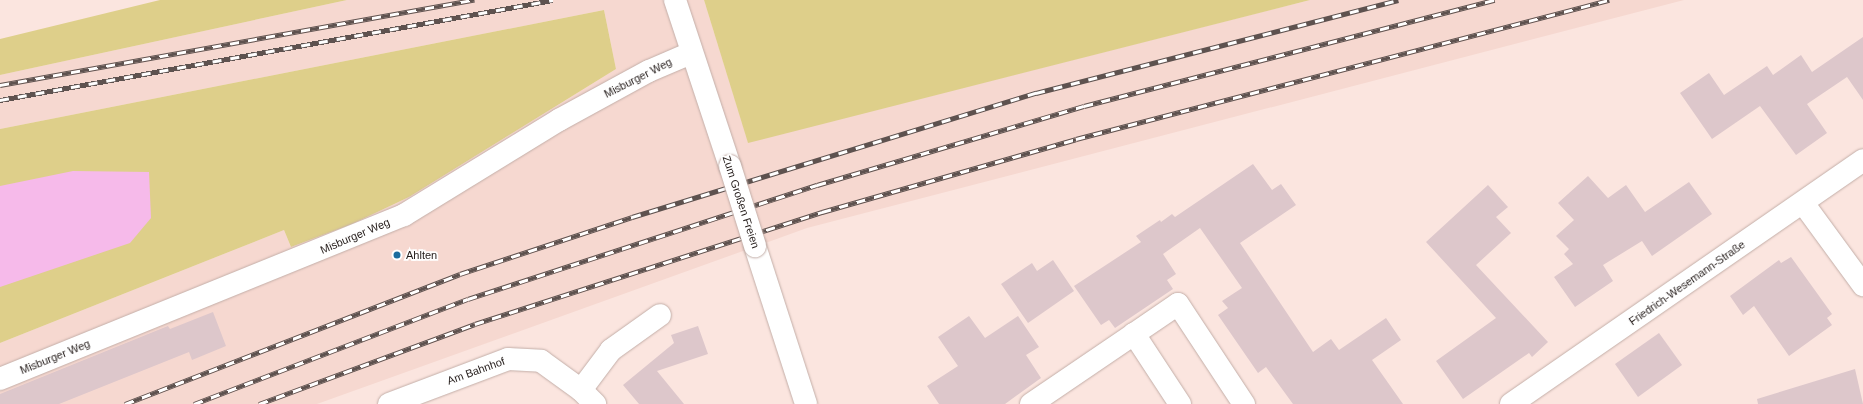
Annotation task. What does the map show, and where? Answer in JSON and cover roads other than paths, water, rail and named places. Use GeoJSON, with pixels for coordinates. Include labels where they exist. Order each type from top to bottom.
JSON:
{"type":"FeatureCollection","features":[{"type":"Feature","properties":{"kind":"street","name":"Zum Großen Freien"},"geometry":{"type":"LineString","coordinates":[[675,3],[730,166],[806,404]]}},
{"type":"Feature","properties":{"kind":"street","name":"Misburger Weg"},"geometry":{"type":"LineString","coordinates":[[0,379],[404,214],[559,120],[649,71],[691,53]]}},
{"type":"Feature","properties":{"kind":"street","name":"Friedrich-Wesemann-Straße"},"geometry":{"type":"LineString","coordinates":[[1511,404],[1863,160]]}},
{"type":"Feature","properties":{"kind":"street"},"geometry":{"type":"LineString","coordinates":[[1803,203],[1863,285]]}},
{"type":"Feature","properties":{"kind":"street"},"geometry":{"type":"LineString","coordinates":[[1031,404],[1178,304],[1244,404]]}},
{"type":"Feature","properties":{"kind":"street","name":"Am Bahnhof"},"geometry":{"type":"LineString","coordinates":[[389,404],[508,359],[541,361],[588,397],[611,350],[660,315]]}},
{"type":"Feature","properties":{"kind":"street"},"geometry":{"type":"LineString","coordinates":[[1134,334],[1180,404]]}},
{"type":"Feature","properties":{"kind":"railway"},"geometry":{"type":"LineString","coordinates":[[0,85],[474,0]]}},
{"type":"Feature","properties":{"kind":"railway"},"geometry":{"type":"LineString","coordinates":[[0,100],[553,0]]}},
{"type":"Feature","properties":{"kind":"railway"},"geometry":{"type":"LineString","coordinates":[[125,404],[460,274],[632,217],[1036,93],[1398,0]]}},
{"type":"Feature","properties":{"kind":"railway"},"geometry":{"type":"LineString","coordinates":[[194,404],[468,299],[817,185],[1084,106],[1495,0]]}},
{"type":"Feature","properties":{"kind":"railway"},"geometry":{"type":"LineString","coordinates":[[259,404],[475,324],[822,212],[1076,139],[1609,0]]}},
{"type":"Feature","properties":{"kind":"place","name":"Ahlten"},"geometry":{"type":"Point","coordinates":[397,255]}}]}
